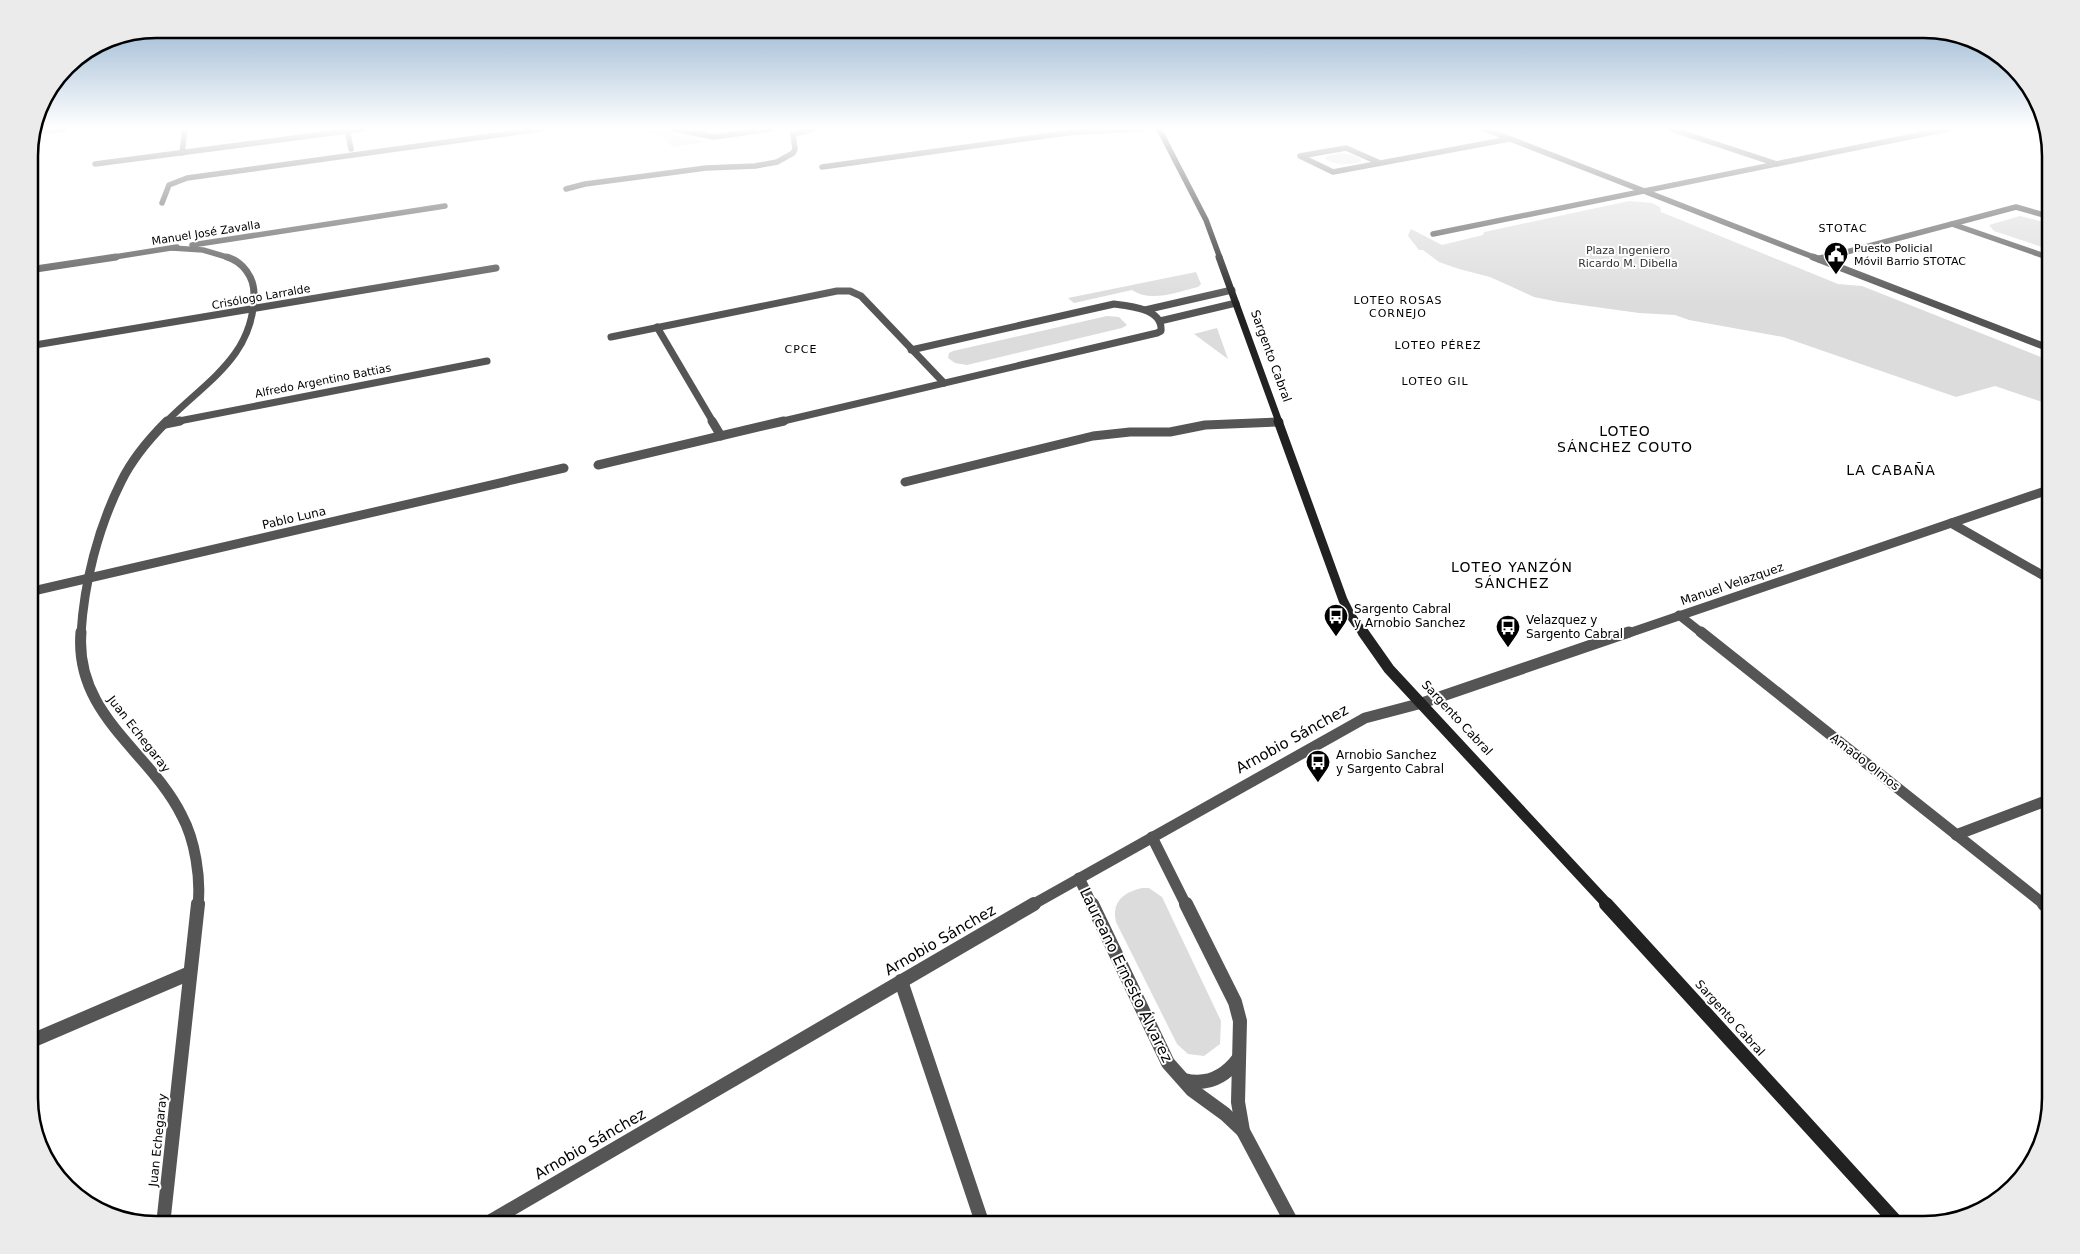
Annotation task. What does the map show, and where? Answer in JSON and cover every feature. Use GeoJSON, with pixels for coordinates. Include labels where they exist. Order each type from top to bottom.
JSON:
{"type":"FeatureCollection","features":[{"type":"Feature","properties":{"kind":"main road","name":"Sargento Cabral"},"geometry":{"type":"LineString","coordinates":[[1189,188],[1206,220],[1340,592],[1351,616],[1389,669],[1891,1216]]}},
{"type":"Feature","properties":{"kind":"street"},"geometry":{"type":"LineString","coordinates":[[162,203],[166,188]]}},
{"type":"Feature","properties":{"kind":"street"},"geometry":{"type":"LineString","coordinates":[[566,189],[572,188]]}},
{"type":"Feature","properties":{"kind":"street"},"geometry":{"type":"LineString","coordinates":[[1636,188],[2042,346]]}},
{"type":"Feature","properties":{"kind":"street"},"geometry":{"type":"LineString","coordinates":[[1433,234],[1659,188]]}},
{"type":"Feature","properties":{"kind":"street","name":"Manuel José Zavalla"},"geometry":{"type":"LineString","coordinates":[[38,269],[445,206]]}},
{"type":"Feature","properties":{"kind":"street"},"geometry":{"type":"LineString","coordinates":[[1819,259],[2016,207],[2042,214]]}},
{"type":"Feature","properties":{"kind":"street"},"geometry":{"type":"LineString","coordinates":[[1951,224],[2042,255]]}},
{"type":"Feature","properties":{"kind":"street","name":"Juan Echegaray"},"geometry":{"type":"LineString","coordinates":[[164,1216],[198,901],[195,865],[189,832],[180,811],[155,776],[108,720],[95,700],[86,680],[81,659],[80,636],[81,619],[90,578],[106,520],[121,481],[141,451],[164,424],[222,370],[241,349],[249,331],[254,309],[254,282],[245,267],[238,262],[209,251],[172,248]]}},
{"type":"Feature","properties":{"kind":"street","name":"Crisólogo Larralde"},"geometry":{"type":"LineString","coordinates":[[38,345],[496,268]]}},
{"type":"Feature","properties":{"kind":"street"},"geometry":{"type":"LineString","coordinates":[[1145,310],[1232,290]]}},
{"type":"Feature","properties":{"kind":"street"},"geometry":{"type":"LineString","coordinates":[[611,336],[837,291],[850,291],[861,296],[944,383]]}},
{"type":"Feature","properties":{"kind":"street"},"geometry":{"type":"LineString","coordinates":[[1160,321],[1236,303]]}},
{"type":"Feature","properties":{"kind":"street"},"geometry":{"type":"LineString","coordinates":[[598,465],[1157,333],[1162,328],[1160,321],[1145,310],[1134,306],[1114,304],[911,350]]}},
{"type":"Feature","properties":{"kind":"street"},"geometry":{"type":"LineString","coordinates":[[657,327],[721,436]]}},
{"type":"Feature","properties":{"kind":"street","name":"Alfredo Argentino Battias"},"geometry":{"type":"LineString","coordinates":[[164,424],[487,361]]}},
{"type":"Feature","properties":{"kind":"street"},"geometry":{"type":"LineString","coordinates":[[905,482],[1093,436],[1125,432],[1170,432],[1205,425],[1279,422]]}},
{"type":"Feature","properties":{"kind":"street","name":"Pablo Luna"},"geometry":{"type":"LineString","coordinates":[[38,590],[564,468]]}},
{"type":"Feature","properties":{"kind":"street","name":"Manuel Velazquez"},"geometry":{"type":"LineString","coordinates":[[1422,703],[2042,492]]}},
{"type":"Feature","properties":{"kind":"street"},"geometry":{"type":"LineString","coordinates":[[1951,523],[2042,575]]}},
{"type":"Feature","properties":{"kind":"street","name":"Amado Olmos"},"geometry":{"type":"LineString","coordinates":[[1678,616],[2042,903]]}},
{"type":"Feature","properties":{"kind":"street","name":"Arnobio Sánchez"},"geometry":{"type":"LineString","coordinates":[[499,1216],[1079,878],[1365,718],[1422,703]]}},
{"type":"Feature","properties":{"kind":"street"},"geometry":{"type":"LineString","coordinates":[[1956,834],[2042,802]]}},
{"type":"Feature","properties":{"kind":"street","name":"Laureano Ernesto Álvarez"},"geometry":{"type":"LineString","coordinates":[[1152,837],[1235,1002],[1240,1021],[1238,1102],[1243,1131],[1288,1216]]}},
{"type":"Feature","properties":{"kind":"street","name":"Laureano Ernesto Álvarez"},"geometry":{"type":"LineString","coordinates":[[1079,878],[1168,1063],[1181,1079],[1243,1131]]}},
{"type":"Feature","properties":{"kind":"street"},"geometry":{"type":"LineString","coordinates":[[38,1038],[190,973]]}},
{"type":"Feature","properties":{"kind":"street"},"geometry":{"type":"LineString","coordinates":[[901,981],[980,1216]]}},
{"type":"Feature","properties":{"kind":"street"},"geometry":{"type":"LineString","coordinates":[[1181,1079],[1194,1084],[1207,1082],[1228,1071],[1239,1058]]}},
{"type":"Feature","properties":{"kind":"green space","name":"Plaza Ingeniero Ricardo M. Dibella"},"geometry":{"type":"Polygon","coordinates":[[[1629,201],[1652,203],[1660,207],[1661,212],[1838,284],[1862,286],[2042,357],[2042,402],[1995,386],[1956,397],[1783,337],[1689,320],[1675,315],[1639,313],[1534,297],[1490,277],[1439,262],[1423,250],[1419,250],[1408,236],[1411,229],[1442,245],[1483,235],[1484,232],[1629,201]]]}},
{"type":"Feature","properties":{"kind":"green space"},"geometry":{"type":"Polygon","coordinates":[[[2020,216],[2042,222],[2042,247],[1994,231],[1989,225],[2020,216]]]}},
{"type":"Feature","properties":{"kind":"green space"},"geometry":{"type":"Polygon","coordinates":[[[1196,272],[1201,284],[1198,287],[1173,294],[1147,296],[1132,290],[1074,303],[1068,298],[1196,272]]]}},
{"type":"Feature","properties":{"kind":"green space"},"geometry":{"type":"Polygon","coordinates":[[[1107,316],[1119,317],[1127,325],[1122,328],[967,365],[955,363],[948,358],[949,353],[953,351],[1107,316]]]}},
{"type":"Feature","properties":{"kind":"green space"},"geometry":{"type":"Polygon","coordinates":[[[1217,328],[1228,359],[1194,334],[1217,328]]]}},
{"type":"Feature","properties":{"kind":"green space"},"geometry":{"type":"Polygon","coordinates":[[[1149,888],[1162,897],[1221,1021],[1220,1044],[1204,1056],[1188,1054],[1177,1044],[1116,922],[1115,909],[1120,899],[1130,892],[1149,888]]]}},
{"type":"Feature","properties":{"kind":"place","name":"Puesto Policial Móvil Barrio STOTAC"},"geometry":{"type":"Point","coordinates":[1836,275]}},
{"type":"Feature","properties":{"kind":"place","name":"Sargento Cabral y Arnobio Sanchez"},"geometry":{"type":"Point","coordinates":[1336,637]}},
{"type":"Feature","properties":{"kind":"place","name":"Velazquez y Sargento Cabral"},"geometry":{"type":"Point","coordinates":[1508,648]}},
{"type":"Feature","properties":{"kind":"place","name":"Arnobio Sanchez y Sargento Cabral"},"geometry":{"type":"Point","coordinates":[1318,783]}},
{"type":"Feature","properties":{"kind":"district","name":"STOTAC"},"geometry":{"type":"Point","coordinates":[1843,228]}},
{"type":"Feature","properties":{"kind":"district","name":"LOTEO ROSAS CORNEJO"},"geometry":{"type":"Point","coordinates":[1398,306]}},
{"type":"Feature","properties":{"kind":"district","name":"LOTEO PÉREZ"},"geometry":{"type":"Point","coordinates":[1438,345]}},
{"type":"Feature","properties":{"kind":"district","name":"CPCE"},"geometry":{"type":"Point","coordinates":[801,349]}},
{"type":"Feature","properties":{"kind":"district","name":"LOTEO GIL"},"geometry":{"type":"Point","coordinates":[1435,381]}},
{"type":"Feature","properties":{"kind":"district","name":"LOTEO SÁNCHEZ COUTO"},"geometry":{"type":"Point","coordinates":[1625,440]}},
{"type":"Feature","properties":{"kind":"district","name":"LA CABAÑA"},"geometry":{"type":"Point","coordinates":[1891,470]}},
{"type":"Feature","properties":{"kind":"district","name":"LOTEO YANZÓN SÁNCHEZ"},"geometry":{"type":"Point","coordinates":[1512,576]}}]}
